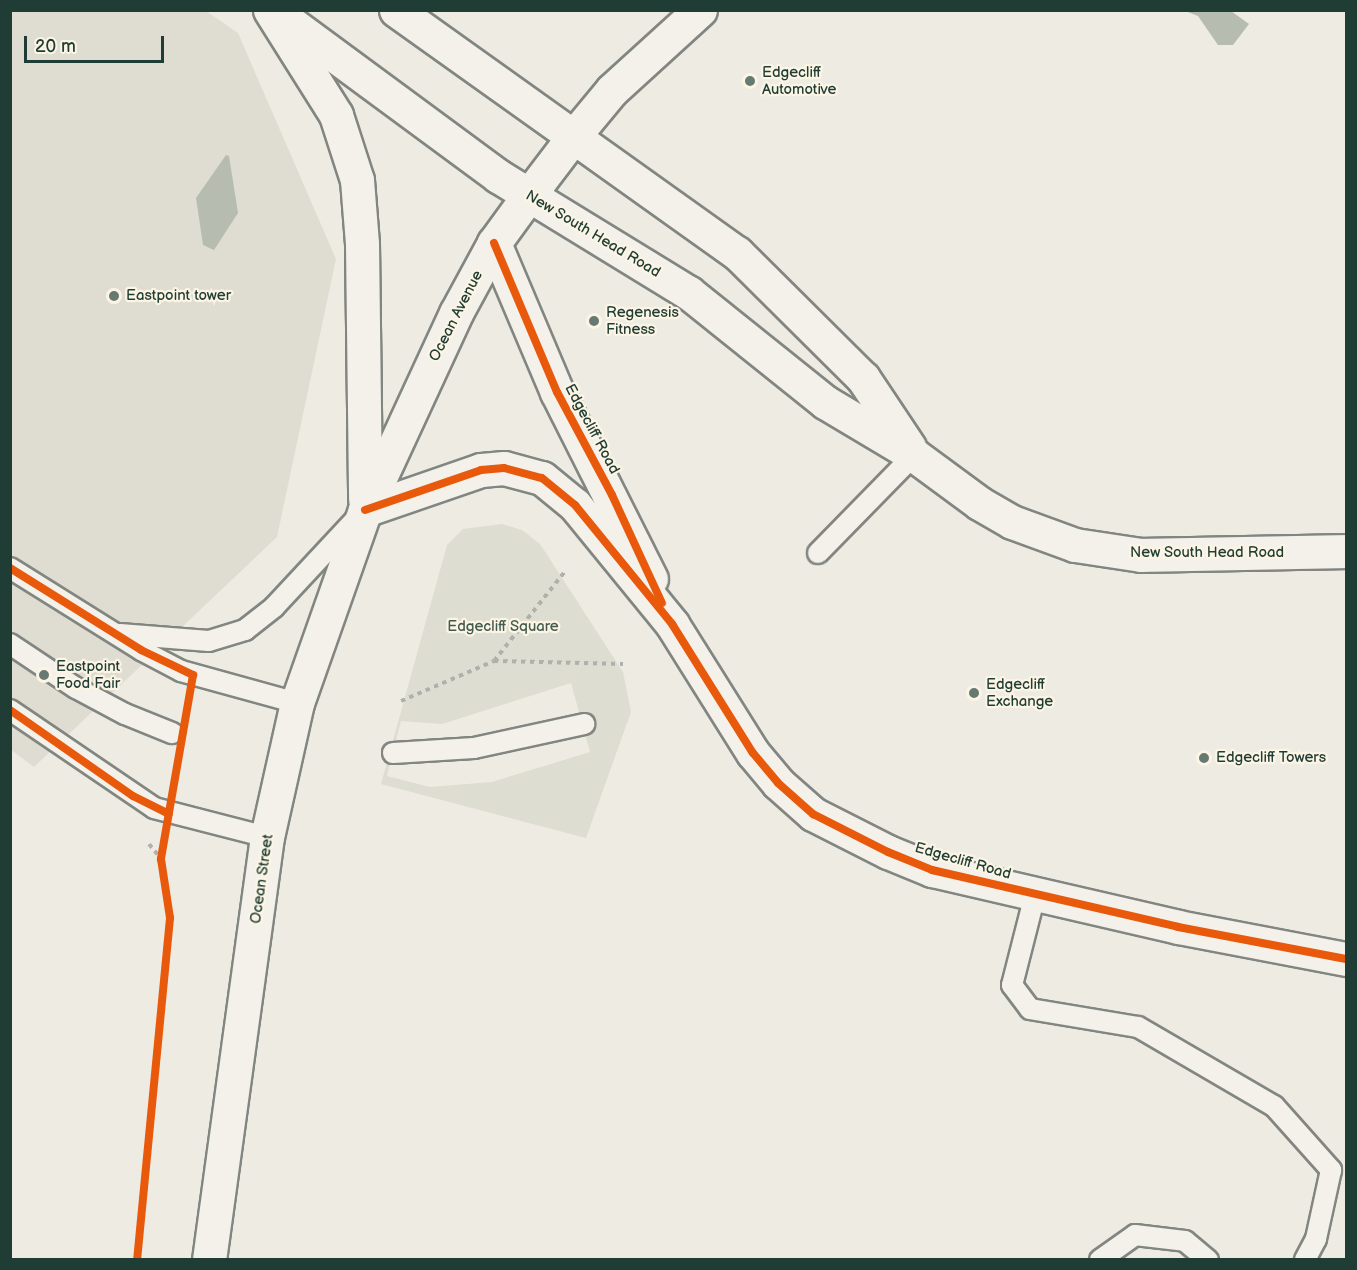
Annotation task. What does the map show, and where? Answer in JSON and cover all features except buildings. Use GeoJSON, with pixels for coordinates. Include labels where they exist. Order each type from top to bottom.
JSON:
{"type":"FeatureCollection","features":[{"type":"Feature","properties":{"kind":"main road","name":"New South Head Road"},"geometry":{"type":"LineString","coordinates":[[272,10],[529,195],[689,293],[825,402],[914,455],[1012,522],[1075,545],[1141,555],[1347,551]]}},
{"type":"Feature","properties":{"kind":"main road"},"geometry":{"type":"LineString","coordinates":[[272,10],[336,115],[357,180],[362,244],[365,510]]}},
{"type":"Feature","properties":{"kind":"main road","name":"New South Head Road"},"geometry":{"type":"LineString","coordinates":[[396,10],[573,137],[696,221],[746,261],[863,378],[914,455]]}},
{"type":"Feature","properties":{"kind":"main road","name":"Ocean Avenue"},"geometry":{"type":"LineString","coordinates":[[365,510],[446,334],[494,243],[573,137],[612,90],[700,10]]}},
{"type":"Feature","properties":{"kind":"main road","name":"Edgecliff Road"},"geometry":{"type":"LineString","coordinates":[[494,243],[557,392],[612,495],[672,624]]}},
{"type":"Feature","properties":{"kind":"main road","name":"Edgecliff Road"},"geometry":{"type":"LineString","coordinates":[[365,510],[481,470],[524,471],[542,478],[575,505],[672,624],[753,753],[778,783],[813,814],[888,852],[932,870],[1035,895],[1347,959]]}},
{"type":"Feature","properties":{"kind":"main road","name":"Ocean Street"},"geometry":{"type":"LineString","coordinates":[[209,1260],[267,837],[297,703],[365,510]]}},
{"type":"Feature","properties":{"kind":"lane"},"geometry":{"type":"LineString","coordinates":[[818,553],[914,455]]}},
{"type":"Feature","properties":{"kind":"lane"},"geometry":{"type":"LineString","coordinates":[[117,634],[209,641],[245,630],[274,607],[365,510]]}},
{"type":"Feature","properties":{"kind":"lane"},"geometry":{"type":"LineString","coordinates":[[10,568],[181,671],[297,703]]}},
{"type":"Feature","properties":{"kind":"lane"},"geometry":{"type":"LineString","coordinates":[[10,644],[76,688],[172,733]]}},
{"type":"Feature","properties":{"kind":"lane"},"geometry":{"type":"LineString","coordinates":[[10,710],[133,796],[169,814],[267,837]]}},
{"type":"Feature","properties":{"kind":"lane"},"geometry":{"type":"LineString","coordinates":[[393,753],[474,748],[584,724]]}},
{"type":"Feature","properties":{"kind":"lane"},"geometry":{"type":"LineString","coordinates":[[1035,895],[1012,985],[1030,1009],[1138,1027],[1274,1107],[1330,1170],[1316,1239],[1305,1260]]}},
{"type":"Feature","properties":{"kind":"lane"},"geometry":{"type":"LineString","coordinates":[[1100,1260],[1135,1235],[1185,1241],[1208,1260]]}},
{"type":"Feature","properties":{"kind":"path"},"geometry":{"type":"LineString","coordinates":[[494,661],[566,570]]}},
{"type":"Feature","properties":{"kind":"path"},"geometry":{"type":"LineString","coordinates":[[401,701],[494,661],[624,664]]}},
{"type":"Feature","properties":{"kind":"path"},"geometry":{"type":"LineString","coordinates":[[163,871],[169,814]]}},
{"type":"Feature","properties":{"kind":"shaded area"},"geometry":{"type":"Polygon","coordinates":[[[10,11],[206,11],[238,33],[336,259],[277,537],[34,767],[10,749],[10,11]]]}},
{"type":"Feature","properties":{"kind":"shaded area"},"geometry":{"type":"Polygon","coordinates":[[[1185,11],[1231,11],[1249,24],[1233,45],[1218,45],[1198,16],[1185,11]]]}},
{"type":"Feature","properties":{"kind":"shaded area"},"geometry":{"type":"Polygon","coordinates":[[[226,155],[229,156],[238,213],[214,250],[203,245],[196,198],[226,155]]]}},
{"type":"Feature","properties":{"kind":"green space","name":"Edgecliff Square"},"geometry":{"type":"Polygon","coordinates":[[[502,524],[522,530],[540,544],[623,672],[631,712],[586,838],[381,784],[447,545],[463,529],[502,524]],[[571,683],[442,724],[401,721],[387,776],[430,787],[492,782],[590,752],[571,683]]]}},
{"type":"Feature","properties":{"kind":"cycle path"},"geometry":{"type":"LineString","coordinates":[[494,243],[557,392],[612,495],[662,603]]}},
{"type":"Feature","properties":{"kind":"cycle path"},"geometry":{"type":"LineString","coordinates":[[365,510],[481,470],[504,468],[542,478],[575,505],[672,624],[753,753],[778,783],[813,814],[888,852],[932,870],[1178,927],[1346,959]]}},
{"type":"Feature","properties":{"kind":"cycle path"},"geometry":{"type":"LineString","coordinates":[[10,568],[141,650],[193,675],[161,859],[170,918],[137,1260]]}},
{"type":"Feature","properties":{"kind":"cycle path"},"geometry":{"type":"LineString","coordinates":[[10,710],[133,796],[169,814]]}},
{"type":"Feature","properties":{"kind":"place","name":"Edgecliff Automotive"},"geometry":{"type":"Point","coordinates":[750,81]}},
{"type":"Feature","properties":{"kind":"place","name":"Eastpoint tower"},"geometry":{"type":"Point","coordinates":[114,296]}},
{"type":"Feature","properties":{"kind":"place","name":"Regenesis Fitness"},"geometry":{"type":"Point","coordinates":[594,321]}},
{"type":"Feature","properties":{"kind":"place","name":"Eastpoint Food Fair"},"geometry":{"type":"Point","coordinates":[44,675]}},
{"type":"Feature","properties":{"kind":"place","name":"Edgecliff Exchange"},"geometry":{"type":"Point","coordinates":[974,693]}},
{"type":"Feature","properties":{"kind":"place","name":"Edgecliff Towers"},"geometry":{"type":"Point","coordinates":[1204,758]}}]}
